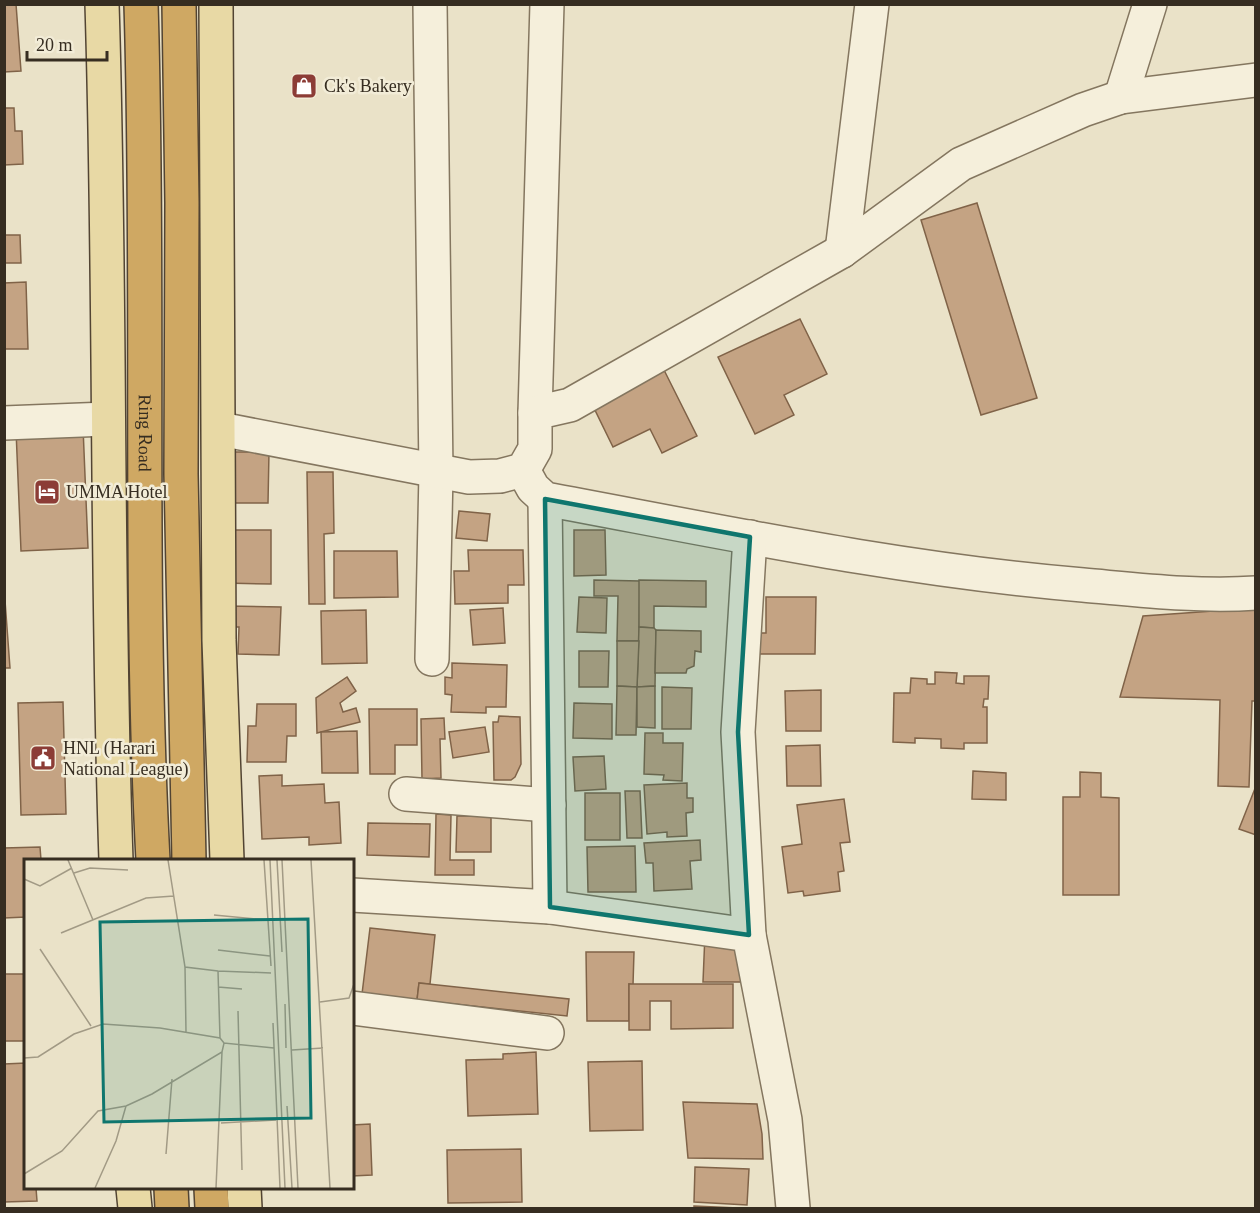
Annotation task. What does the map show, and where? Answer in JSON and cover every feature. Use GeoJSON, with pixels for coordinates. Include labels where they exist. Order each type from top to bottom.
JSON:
{"type":"FeatureCollection","features":[{"type":"Feature","properties":{"kind":"highway","name":"Ring Road"},"geometry":{"type":"LineString","coordinates":[[141,4],[145,132],[143,536],[153,859]]}},
{"type":"Feature","properties":{"kind":"highway"},"geometry":{"type":"LineString","coordinates":[[179,4],[182,203],[181,474],[189,859]]}},
{"type":"Feature","properties":{"kind":"highway"},"geometry":{"type":"LineString","coordinates":[[171,1189],[172,1209]]}},
{"type":"Feature","properties":{"kind":"highway"},"geometry":{"type":"LineString","coordinates":[[211,1189],[212,1209]]}},
{"type":"Feature","properties":{"kind":"main road"},"geometry":{"type":"LineString","coordinates":[[102,4],[106,129],[106,419],[116,859]]}},
{"type":"Feature","properties":{"kind":"main road"},"geometry":{"type":"LineString","coordinates":[[216,4],[220,429],[219,640],[227,859]]}},
{"type":"Feature","properties":{"kind":"main road"},"geometry":{"type":"LineString","coordinates":[[133,1189],[135,1209]]}},
{"type":"Feature","properties":{"kind":"street"},"geometry":{"type":"LineString","coordinates":[[430,4],[436,473],[432,659]]}},
{"type":"Feature","properties":{"kind":"street"},"geometry":{"type":"LineString","coordinates":[[220,429],[436,473],[469,477],[500,476],[524,470],[535,449],[547,4]]}},
{"type":"Feature","properties":{"kind":"street"},"geometry":{"type":"LineString","coordinates":[[842,251],[872,4]]}},
{"type":"Feature","properties":{"kind":"street"},"geometry":{"type":"LineString","coordinates":[[1121,97],[1150,4]]}},
{"type":"Feature","properties":{"kind":"street"},"geometry":{"type":"LineString","coordinates":[[536,413],[570,405],[842,251],[961,164],[1083,110],[1121,97],[1256,80]]}},
{"type":"Feature","properties":{"kind":"street"},"geometry":{"type":"LineString","coordinates":[[4,423],[106,419]]}},
{"type":"Feature","properties":{"kind":"street"},"geometry":{"type":"LineString","coordinates":[[524,470],[533,488],[544,499],[909,565],[1040,582],[1165,592],[1256,593]]}},
{"type":"Feature","properties":{"kind":"street"},"geometry":{"type":"LineString","coordinates":[[544,499],[550,907]]}},
{"type":"Feature","properties":{"kind":"street"},"geometry":{"type":"LineString","coordinates":[[750,537],[738,732],[749,935],[785,1120],[793,1209]]}},
{"type":"Feature","properties":{"kind":"street"},"geometry":{"type":"LineString","coordinates":[[406,794],[549,805]]}},
{"type":"Feature","properties":{"kind":"street"},"geometry":{"type":"LineString","coordinates":[[354,895],[550,907],[749,935]]}},
{"type":"Feature","properties":{"kind":"street"},"geometry":{"type":"LineString","coordinates":[[354,1008],[547,1033]]}},
{"type":"Feature","properties":{"kind":"highlighted area"},"geometry":{"type":"Polygon","coordinates":[[[545,499],[750,537],[738,732],[749,935],[550,907],[545,499]]]}},
{"type":"Feature","properties":{"kind":"building"},"geometry":{"type":"Polygon","coordinates":[[[16,4],[21,71],[4,72],[4,5],[16,4]]]}},
{"type":"Feature","properties":{"kind":"building"},"geometry":{"type":"Polygon","coordinates":[[[4,108],[14,108],[15,131],[22,131],[23,164],[4,165],[4,108]]]}},
{"type":"Feature","properties":{"kind":"building"},"geometry":{"type":"Polygon","coordinates":[[[977,203],[1037,398],[981,415],[921,220],[977,203]]]}},
{"type":"Feature","properties":{"kind":"building"},"geometry":{"type":"Polygon","coordinates":[[[4,235],[20,235],[21,263],[4,263],[4,235]]]}},
{"type":"Feature","properties":{"kind":"building"},"geometry":{"type":"Polygon","coordinates":[[[26,282],[28,349],[4,349],[4,283],[26,282]]]}},
{"type":"Feature","properties":{"kind":"building"},"geometry":{"type":"Polygon","coordinates":[[[800,319],[827,374],[784,395],[794,415],[755,434],[718,357],[800,319]]]}},
{"type":"Feature","properties":{"kind":"building"},"geometry":{"type":"Polygon","coordinates":[[[663,368],[697,436],[662,453],[650,429],[613,447],[592,404],[663,368]]]}},
{"type":"Feature","properties":{"kind":"building"},"geometry":{"type":"Polygon","coordinates":[[[83,427],[88,548],[21,551],[16,430],[83,427]]]}},
{"type":"Feature","properties":{"kind":"building"},"geometry":{"type":"Polygon","coordinates":[[[230,452],[269,452],[268,503],[229,503],[230,452]]]}},
{"type":"Feature","properties":{"kind":"building"},"geometry":{"type":"Polygon","coordinates":[[[307,472],[333,472],[334,533],[324,534],[325,604],[309,604],[307,472]]]}},
{"type":"Feature","properties":{"kind":"building"},"geometry":{"type":"Polygon","coordinates":[[[459,511],[490,514],[487,541],[456,538],[459,511]]]}},
{"type":"Feature","properties":{"kind":"building"},"geometry":{"type":"Polygon","coordinates":[[[231,530],[271,530],[271,584],[224,583],[231,530]]]}},
{"type":"Feature","properties":{"kind":"building"},"geometry":{"type":"Polygon","coordinates":[[[574,530],[605,530],[606,575],[574,576],[574,530]]]}},
{"type":"Feature","properties":{"kind":"building"},"geometry":{"type":"Polygon","coordinates":[[[468,550],[523,550],[524,585],[508,585],[508,603],[455,604],[454,571],[469,571],[468,550]]]}},
{"type":"Feature","properties":{"kind":"building"},"geometry":{"type":"Polygon","coordinates":[[[334,551],[397,551],[398,597],[334,598],[334,551]]]}},
{"type":"Feature","properties":{"kind":"building"},"geometry":{"type":"Polygon","coordinates":[[[594,580],[640,581],[639,641],[617,641],[618,596],[594,596],[594,580]]]}},
{"type":"Feature","properties":{"kind":"building"},"geometry":{"type":"Polygon","coordinates":[[[639,580],[706,581],[706,607],[654,606],[654,628],[639,627],[639,580]]]}},
{"type":"Feature","properties":{"kind":"building"},"geometry":{"type":"Polygon","coordinates":[[[4,587],[10,668],[4,668],[4,587]]]}},
{"type":"Feature","properties":{"kind":"building"},"geometry":{"type":"Polygon","coordinates":[[[579,597],[607,598],[606,633],[577,632],[579,597]]]}},
{"type":"Feature","properties":{"kind":"building"},"geometry":{"type":"Polygon","coordinates":[[[766,597],[816,597],[815,654],[757,654],[757,633],[766,633],[766,597]]]}},
{"type":"Feature","properties":{"kind":"building"},"geometry":{"type":"Polygon","coordinates":[[[226,606],[281,607],[279,655],[238,654],[239,627],[226,627],[226,606]]]}},
{"type":"Feature","properties":{"kind":"building"},"geometry":{"type":"Polygon","coordinates":[[[503,608],[505,643],[473,645],[470,610],[503,608]]]}},
{"type":"Feature","properties":{"kind":"building"},"geometry":{"type":"Polygon","coordinates":[[[1256,608],[1256,701],[1252,701],[1249,787],[1218,786],[1220,700],[1120,697],[1143,616],[1256,608]]]}},
{"type":"Feature","properties":{"kind":"building"},"geometry":{"type":"Polygon","coordinates":[[[366,610],[367,663],[322,664],[321,611],[366,610]]]}},
{"type":"Feature","properties":{"kind":"building"},"geometry":{"type":"Polygon","coordinates":[[[639,627],[656,630],[655,686],[637,687],[639,627]]]}},
{"type":"Feature","properties":{"kind":"building"},"geometry":{"type":"Polygon","coordinates":[[[656,630],[701,631],[701,652],[695,651],[694,666],[687,669],[686,673],[655,673],[656,630]]]}},
{"type":"Feature","properties":{"kind":"building"},"geometry":{"type":"Polygon","coordinates":[[[617,641],[639,641],[637,687],[617,686],[617,641]]]}},
{"type":"Feature","properties":{"kind":"building"},"geometry":{"type":"Polygon","coordinates":[[[579,651],[609,651],[608,687],[579,687],[579,651]]]}},
{"type":"Feature","properties":{"kind":"building"},"geometry":{"type":"Polygon","coordinates":[[[452,663],[507,665],[506,707],[486,707],[486,713],[451,712],[452,695],[445,694],[445,677],[452,678],[452,663]]]}},
{"type":"Feature","properties":{"kind":"building"},"geometry":{"type":"Polygon","coordinates":[[[935,672],[957,673],[956,683],[964,684],[964,676],[989,676],[988,699],[984,699],[983,707],[987,707],[987,743],[964,743],[964,749],[941,748],[941,739],[915,738],[915,743],[893,742],[894,693],[910,693],[911,678],[927,679],[927,684],[935,684],[935,672]]]}},
{"type":"Feature","properties":{"kind":"building"},"geometry":{"type":"Polygon","coordinates":[[[347,677],[356,691],[340,703],[343,712],[356,708],[360,722],[317,733],[316,698],[347,677]]]}},
{"type":"Feature","properties":{"kind":"building"},"geometry":{"type":"Polygon","coordinates":[[[617,686],[637,687],[636,735],[616,735],[617,686]]]}},
{"type":"Feature","properties":{"kind":"building"},"geometry":{"type":"Polygon","coordinates":[[[655,686],[655,728],[637,727],[637,687],[655,686]]]}},
{"type":"Feature","properties":{"kind":"building"},"geometry":{"type":"Polygon","coordinates":[[[662,687],[692,688],[691,729],[662,729],[662,687]]]}},
{"type":"Feature","properties":{"kind":"building"},"geometry":{"type":"Polygon","coordinates":[[[821,690],[821,731],[786,731],[785,691],[821,690]]]}},
{"type":"Feature","properties":{"kind":"building"},"geometry":{"type":"Polygon","coordinates":[[[63,702],[66,814],[21,815],[18,703],[63,702]]]}},
{"type":"Feature","properties":{"kind":"building"},"geometry":{"type":"Polygon","coordinates":[[[574,703],[612,704],[612,739],[573,738],[574,703]]]}},
{"type":"Feature","properties":{"kind":"building"},"geometry":{"type":"Polygon","coordinates":[[[257,704],[296,704],[296,736],[287,736],[286,762],[247,762],[248,726],[256,726],[257,704]]]}},
{"type":"Feature","properties":{"kind":"building"},"geometry":{"type":"Polygon","coordinates":[[[369,709],[417,709],[417,745],[395,745],[395,774],[370,774],[369,709]]]}},
{"type":"Feature","properties":{"kind":"building"},"geometry":{"type":"Polygon","coordinates":[[[499,716],[520,717],[521,764],[515,777],[511,780],[494,780],[493,722],[498,722],[499,716]]]}},
{"type":"Feature","properties":{"kind":"building"},"geometry":{"type":"Polygon","coordinates":[[[444,718],[445,739],[440,739],[441,778],[422,779],[421,719],[444,718]]]}},
{"type":"Feature","properties":{"kind":"building"},"geometry":{"type":"Polygon","coordinates":[[[485,727],[489,752],[453,758],[449,732],[485,727]]]}},
{"type":"Feature","properties":{"kind":"building"},"geometry":{"type":"Polygon","coordinates":[[[357,731],[358,773],[322,773],[321,732],[357,731]]]}},
{"type":"Feature","properties":{"kind":"building"},"geometry":{"type":"Polygon","coordinates":[[[645,733],[663,733],[663,743],[683,743],[682,781],[663,780],[664,775],[644,774],[645,733]]]}},
{"type":"Feature","properties":{"kind":"building"},"geometry":{"type":"Polygon","coordinates":[[[820,745],[821,786],[787,786],[786,746],[820,745]]]}},
{"type":"Feature","properties":{"kind":"building"},"geometry":{"type":"Polygon","coordinates":[[[604,756],[606,789],[575,791],[573,757],[604,756]]]}},
{"type":"Feature","properties":{"kind":"building"},"geometry":{"type":"Polygon","coordinates":[[[973,771],[1006,773],[1006,800],[972,799],[973,771]]]}},
{"type":"Feature","properties":{"kind":"building"},"geometry":{"type":"Polygon","coordinates":[[[1080,772],[1101,773],[1101,797],[1119,798],[1119,895],[1063,895],[1063,797],[1080,797],[1080,772]]]}},
{"type":"Feature","properties":{"kind":"building"},"geometry":{"type":"Polygon","coordinates":[[[282,775],[282,786],[324,784],[325,803],[339,802],[341,843],[309,845],[309,837],[262,839],[259,776],[282,775]]]}},
{"type":"Feature","properties":{"kind":"building"},"geometry":{"type":"Polygon","coordinates":[[[687,783],[687,798],[693,798],[693,812],[686,813],[687,836],[667,837],[667,832],[647,834],[644,785],[687,783]]]}},
{"type":"Feature","properties":{"kind":"building"},"geometry":{"type":"Polygon","coordinates":[[[1256,786],[1256,835],[1239,829],[1256,786]]]}},
{"type":"Feature","properties":{"kind":"building"},"geometry":{"type":"Polygon","coordinates":[[[625,791],[640,791],[642,838],[627,838],[625,791]]]}},
{"type":"Feature","properties":{"kind":"building"},"geometry":{"type":"Polygon","coordinates":[[[585,793],[620,793],[620,840],[585,840],[585,793]]]}},
{"type":"Feature","properties":{"kind":"building"},"geometry":{"type":"Polygon","coordinates":[[[844,799],[850,842],[840,843],[844,871],[838,872],[840,891],[804,896],[803,891],[788,893],[782,847],[802,844],[797,805],[844,799]]]}},
{"type":"Feature","properties":{"kind":"building"},"geometry":{"type":"Polygon","coordinates":[[[436,814],[451,815],[450,860],[474,860],[474,875],[435,875],[436,814]]]}},
{"type":"Feature","properties":{"kind":"building"},"geometry":{"type":"Polygon","coordinates":[[[457,816],[491,816],[491,852],[456,852],[457,816]]]}},
{"type":"Feature","properties":{"kind":"building"},"geometry":{"type":"Polygon","coordinates":[[[368,823],[430,824],[429,857],[367,855],[368,823]]]}},
{"type":"Feature","properties":{"kind":"building"},"geometry":{"type":"Polygon","coordinates":[[[700,840],[701,860],[690,861],[692,889],[654,891],[653,863],[646,863],[644,843],[700,840]]]}},
{"type":"Feature","properties":{"kind":"building"},"geometry":{"type":"Polygon","coordinates":[[[635,846],[636,892],[588,892],[587,847],[635,846]]]}},
{"type":"Feature","properties":{"kind":"building"},"geometry":{"type":"Polygon","coordinates":[[[40,847],[41,859],[24,859],[24,917],[4,918],[4,848],[40,847]]]}},
{"type":"Feature","properties":{"kind":"building"},"geometry":{"type":"Polygon","coordinates":[[[370,928],[435,935],[430,984],[419,983],[417,1000],[362,994],[370,928]]]}},
{"type":"Feature","properties":{"kind":"building"},"geometry":{"type":"Polygon","coordinates":[[[705,934],[737,936],[747,982],[703,982],[705,934]]]}},
{"type":"Feature","properties":{"kind":"building"},"geometry":{"type":"Polygon","coordinates":[[[586,952],[634,952],[633,985],[629,984],[629,1021],[587,1021],[586,952]]]}},
{"type":"Feature","properties":{"kind":"building"},"geometry":{"type":"Polygon","coordinates":[[[4,974],[24,974],[24,1041],[4,1041],[4,974]]]}},
{"type":"Feature","properties":{"kind":"building"},"geometry":{"type":"Polygon","coordinates":[[[419,983],[569,999],[567,1016],[417,1000],[419,983]]]}},
{"type":"Feature","properties":{"kind":"building"},"geometry":{"type":"Polygon","coordinates":[[[629,984],[733,984],[733,1028],[671,1029],[671,1001],[650,1001],[650,1030],[629,1030],[629,984]]]}},
{"type":"Feature","properties":{"kind":"building"},"geometry":{"type":"Polygon","coordinates":[[[536,1052],[538,1114],[468,1116],[466,1060],[503,1059],[503,1054],[536,1052]]]}},
{"type":"Feature","properties":{"kind":"building"},"geometry":{"type":"Polygon","coordinates":[[[642,1061],[643,1130],[590,1131],[588,1062],[642,1061]]]}},
{"type":"Feature","properties":{"kind":"building"},"geometry":{"type":"Polygon","coordinates":[[[24,1063],[24,1189],[36,1189],[37,1201],[4,1202],[4,1064],[24,1063]]]}},
{"type":"Feature","properties":{"kind":"building"},"geometry":{"type":"Polygon","coordinates":[[[683,1102],[757,1104],[763,1159],[688,1158],[683,1102]]]}},
{"type":"Feature","properties":{"kind":"building"},"geometry":{"type":"Polygon","coordinates":[[[370,1124],[372,1175],[354,1176],[354,1125],[370,1124]]]}},
{"type":"Feature","properties":{"kind":"building"},"geometry":{"type":"Polygon","coordinates":[[[521,1149],[522,1202],[448,1203],[447,1150],[521,1149]]]}},
{"type":"Feature","properties":{"kind":"building"},"geometry":{"type":"Polygon","coordinates":[[[695,1167],[749,1169],[747,1205],[694,1202],[695,1167]]]}},
{"type":"Feature","properties":{"kind":"building"},"geometry":{"type":"Polygon","coordinates":[[[694,1206],[738,1208],[694,1208],[694,1206]]]}},
{"type":"Feature","properties":{"kind":"place","name":"Ck's Bakery"},"geometry":{"type":"Point","coordinates":[304,86]}},
{"type":"Feature","properties":{"kind":"place","name":"UMMA Hotel"},"geometry":{"type":"Point","coordinates":[47,492]}},
{"type":"Feature","properties":{"kind":"place","name":"HNL (Harari National League)"},"geometry":{"type":"Point","coordinates":[43,758]}}]}
